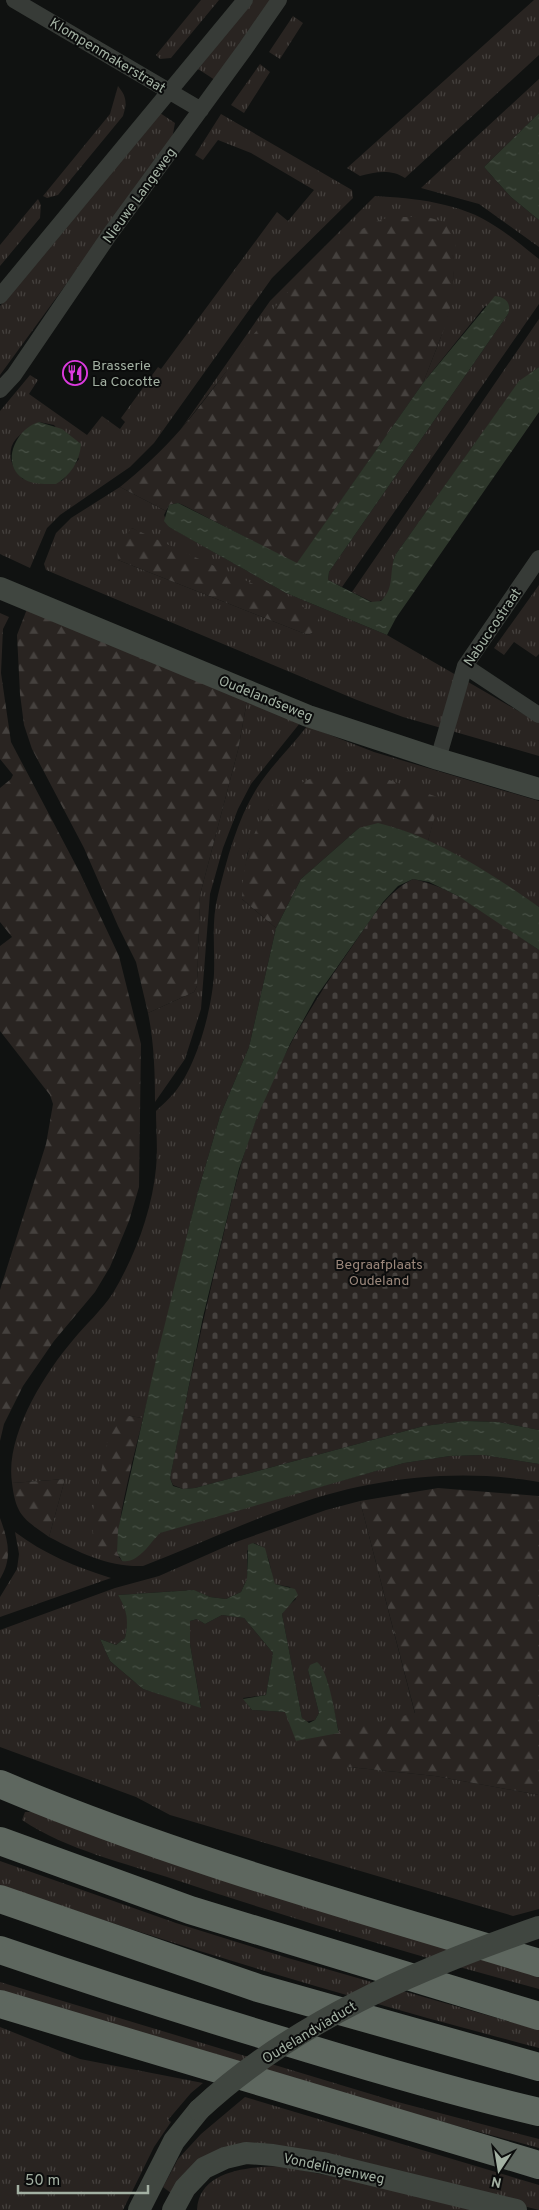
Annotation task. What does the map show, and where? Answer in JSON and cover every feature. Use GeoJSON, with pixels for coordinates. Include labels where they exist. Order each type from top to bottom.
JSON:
{"type":"FeatureCollection","features":[{"type":"Feature","properties":{"kind":"highway"},"geometry":{"type":"LineString","coordinates":[[0,1784],[147,1840],[265,1881],[538,1962]]}},
{"type":"Feature","properties":{"kind":"highway"},"geometry":{"type":"LineString","coordinates":[[0,1841],[190,1910],[539,2016]]}},
{"type":"Feature","properties":{"kind":"highway"},"geometry":{"type":"LineString","coordinates":[[0,1899],[258,1988],[539,2067]]}},
{"type":"Feature","properties":{"kind":"highway"},"geometry":{"type":"LineString","coordinates":[[0,1950],[90,1981],[466,2096],[539,2112]]}},
{"type":"Feature","properties":{"kind":"highway"},"geometry":{"type":"LineString","coordinates":[[0,2004],[539,2164]]}},
{"type":"Feature","properties":{"kind":"main road","name":"Oudelandseweg"},"geometry":{"type":"LineString","coordinates":[[0,588],[308,716],[438,759],[539,789]]}},
{"type":"Feature","properties":{"kind":"main road","name":"Oudelandviaduct"},"geometry":{"type":"LineString","coordinates":[[138,2209],[174,2142],[199,2110],[224,2087],[256,2063],[316,2025],[382,1990],[464,1953],[539,1927]]}},
{"type":"Feature","properties":{"kind":"main road","name":"Vondelingenweg"},"geometry":{"type":"LineString","coordinates":[[177,2207],[185,2188],[204,2168],[226,2158],[246,2154],[273,2155],[324,2164],[516,2210]]}},
{"type":"Feature","properties":{"kind":"street","name":"Klompenmakerstraat"},"geometry":{"type":"LineString","coordinates":[[14,0],[201,110]]}},
{"type":"Feature","properties":{"kind":"street"},"geometry":{"type":"LineString","coordinates":[[0,296],[246,0]]}},
{"type":"Feature","properties":{"kind":"street","name":"Nieuwe Langeweg"},"geometry":{"type":"LineString","coordinates":[[0,390],[14,375],[110,234],[201,110],[278,0]]}},
{"type":"Feature","properties":{"kind":"street","name":"Nabuccostraat"},"geometry":{"type":"LineString","coordinates":[[438,759],[465,666],[539,558]]}},
{"type":"Feature","properties":{"kind":"street"},"geometry":{"type":"LineString","coordinates":[[465,666],[539,716]]}},
{"type":"Feature","properties":{"kind":"green space"},"geometry":{"type":"Polygon","coordinates":[[[201,0],[219,0],[171,58],[160,59],[156,55],[201,0]]]}},
{"type":"Feature","properties":{"kind":"green space"},"geometry":{"type":"Polygon","coordinates":[[[253,0],[272,0],[215,80],[198,69],[253,0]]]}},
{"type":"Feature","properties":{"kind":"green space"},"geometry":{"type":"Polygon","coordinates":[[[534,0],[539,0],[539,55],[405,178],[389,172],[360,176],[347,168],[534,0]]]}},
{"type":"Feature","properties":{"kind":"green space"},"geometry":{"type":"Polygon","coordinates":[[[293,16],[303,23],[280,59],[269,52],[293,16]]]}},
{"type":"Feature","properties":{"kind":"green space"},"geometry":{"type":"Polygon","coordinates":[[[260,64],[270,72],[244,113],[231,105],[260,64]]]}},
{"type":"Feature","properties":{"kind":"green space"},"geometry":{"type":"Polygon","coordinates":[[[539,79],[539,113],[484,167],[511,197],[539,220],[539,247],[479,204],[421,188],[539,79]]]}},
{"type":"Feature","properties":{"kind":"green space"},"geometry":{"type":"Polygon","coordinates":[[[118,86],[125,100],[123,116],[58,195],[47,198],[43,196],[110,114],[118,86]]]}},
{"type":"Feature","properties":{"kind":"green space"},"geometry":{"type":"Polygon","coordinates":[[[160,113],[175,123],[172,139],[0,375],[0,306],[160,113]]]}},
{"type":"Feature","properties":{"kind":"green space"},"geometry":{"type":"Polygon","coordinates":[[[221,114],[352,190],[353,198],[272,278],[154,443],[130,467],[60,515],[47,528],[30,568],[0,554],[0,411],[30,375],[38,380],[29,394],[87,435],[102,416],[120,429],[125,422],[121,418],[158,367],[161,369],[277,212],[288,221],[314,190],[251,153],[218,140],[203,160],[195,155],[221,114]],[[39,422],[16,439],[13,444],[10,455],[11,460],[16,471],[23,479],[62,481],[79,459],[54,425],[39,422]]]}},
{"type":"Feature","properties":{"kind":"green space"},"geometry":{"type":"Polygon","coordinates":[[[375,196],[421,200],[453,207],[482,218],[501,230],[539,259],[539,304],[342,587],[328,580],[329,572],[508,314],[485,306],[423,383],[448,314],[453,285],[453,270],[288,293],[181,429],[270,301],[375,196]]]}},
{"type":"Feature","properties":{"kind":"green space"},"geometry":{"type":"Polygon","coordinates":[[[38,199],[41,205],[40,218],[0,266],[0,245],[38,199]]]}},
{"type":"Feature","properties":{"kind":"green space"},"geometry":{"type":"Polygon","coordinates":[[[427,217],[441,221],[451,229],[456,244],[453,270],[454,292],[446,324],[423,383],[297,564],[183,505],[178,503],[169,505],[166,511],[120,487],[167,445],[203,402],[270,314],[319,260],[347,238],[383,219],[427,217]]]}},
{"type":"Feature","properties":{"kind":"green space"},"geometry":{"type":"Polygon","coordinates":[[[539,319],[539,367],[519,382],[396,554],[390,589],[387,595],[382,600],[374,603],[352,592],[539,319]]]}},
{"type":"Feature","properties":{"kind":"green space"},"geometry":{"type":"Polygon","coordinates":[[[120,487],[166,511],[164,515],[169,527],[286,593],[387,635],[539,723],[539,756],[403,717],[357,700],[46,570],[44,564],[56,533],[71,518],[120,487]],[[132,528],[118,560],[308,635],[312,633],[132,528]]]}},
{"type":"Feature","properties":{"kind":"green space"},"geometry":{"type":"Polygon","coordinates":[[[132,528],[316,613],[320,616],[312,633],[308,635],[118,560],[120,542],[132,528]]]}},
{"type":"Feature","properties":{"kind":"green space"},"geometry":{"type":"Polygon","coordinates":[[[539,585],[539,654],[536,657],[514,642],[504,655],[494,648],[539,585]]]}},
{"type":"Feature","properties":{"kind":"green space"},"geometry":{"type":"Polygon","coordinates":[[[27,609],[247,701],[238,750],[200,895],[197,986],[194,992],[148,1013],[136,962],[84,848],[32,749],[24,725],[20,694],[17,635],[27,609]]]}},
{"type":"Feature","properties":{"kind":"green space"},"geometry":{"type":"Polygon","coordinates":[[[0,613],[9,617],[3,629],[1,673],[11,742],[80,873],[119,956],[141,1044],[139,1187],[129,1221],[110,1267],[95,1292],[54,1341],[23,1386],[4,1424],[0,1441],[0,1290],[46,1144],[53,1104],[50,1095],[0,1031],[0,946],[12,937],[0,922],[0,788],[13,775],[0,759],[0,613]]]}},
{"type":"Feature","properties":{"kind":"green space"},"geometry":{"type":"Polygon","coordinates":[[[247,701],[300,723],[251,784],[238,809],[223,848],[210,894],[201,1009],[185,1059],[155,1102],[154,1057],[148,1013],[194,992],[197,986],[200,895],[238,750],[247,701]]]}},
{"type":"Feature","properties":{"kind":"green space"},"geometry":{"type":"Polygon","coordinates":[[[307,726],[374,752],[539,801],[539,907],[428,841],[439,798],[269,809],[247,854],[242,899],[276,928],[249,1047],[220,1116],[197,1195],[143,1418],[129,1416],[97,1545],[117,1556],[122,1561],[150,1544],[159,1533],[182,1525],[404,1463],[450,1456],[484,1455],[539,1464],[539,1482],[507,1478],[441,1476],[408,1479],[343,1490],[246,1523],[143,1566],[118,1564],[95,1558],[49,1537],[65,1479],[12,1483],[11,1465],[14,1446],[29,1407],[50,1370],[113,1293],[135,1249],[151,1200],[154,1184],[157,1154],[156,1111],[183,1081],[207,1020],[213,988],[216,905],[233,840],[257,788],[307,726]]]}},
{"type":"Feature","properties":{"kind":"green space"},"geometry":{"type":"Polygon","coordinates":[[[364,771],[440,798],[428,841],[396,828],[359,828],[301,879],[276,928],[242,899],[244,871],[250,846],[259,823],[273,805],[290,790],[310,779],[335,772],[364,771]]]}},
{"type":"Feature","properties":{"kind":"green space","name":"Begraafplaats Oudeland"},"geometry":{"type":"Polygon","coordinates":[[[413,879],[430,884],[463,899],[539,950],[539,1430],[498,1422],[465,1421],[424,1426],[195,1488],[183,1489],[173,1485],[170,1478],[201,1329],[229,1210],[251,1132],[286,1052],[322,990],[377,911],[402,885],[413,879]]]}},
{"type":"Feature","properties":{"kind":"green space"},"geometry":{"type":"Polygon","coordinates":[[[129,1416],[143,1418],[122,1512],[118,1548],[120,1557],[93,1545],[92,1515],[109,1434],[116,1422],[129,1416]]]}},
{"type":"Feature","properties":{"kind":"green space"},"geometry":{"type":"Polygon","coordinates":[[[65,1479],[49,1537],[23,1516],[16,1503],[12,1483],[65,1479]]]}},
{"type":"Feature","properties":{"kind":"green space"},"geometry":{"type":"Polygon","coordinates":[[[438,1488],[539,1496],[539,1795],[435,1776],[349,1767],[296,1741],[415,1713],[360,1501],[438,1488]]]}},
{"type":"Feature","properties":{"kind":"green space"},"geometry":{"type":"Polygon","coordinates":[[[360,1501],[415,1714],[339,1733],[327,1680],[308,1670],[319,1713],[315,1720],[305,1722],[302,1718],[282,1614],[296,1599],[290,1587],[274,1584],[266,1553],[259,1545],[253,1543],[247,1551],[247,1579],[241,1592],[226,1599],[210,1597],[193,1590],[118,1595],[127,1616],[125,1638],[116,1645],[100,1639],[110,1661],[143,1689],[201,1707],[190,1644],[190,1621],[197,1619],[205,1624],[222,1615],[244,1618],[273,1653],[266,1695],[243,1698],[252,1710],[285,1712],[349,1767],[435,1776],[539,1795],[539,1909],[513,1916],[170,1815],[136,1797],[0,1747],[0,1630],[115,1588],[159,1576],[236,1542],[326,1510],[360,1501]]]}},
{"type":"Feature","properties":{"kind":"green space"},"geometry":{"type":"Polygon","coordinates":[[[0,1518],[7,1541],[8,1556],[7,1564],[0,1579],[0,1518]]]}},
{"type":"Feature","properties":{"kind":"green space"},"geometry":{"type":"Polygon","coordinates":[[[15,1532],[37,1547],[61,1559],[111,1578],[0,1617],[0,1597],[17,1569],[19,1554],[15,1532]]]}},
{"type":"Feature","properties":{"kind":"green space"},"geometry":{"type":"Polygon","coordinates":[[[25,1812],[32,1812],[539,1974],[539,1989],[357,1937],[97,1855],[58,1840],[22,1820],[25,1812]]]}},
{"type":"Feature","properties":{"kind":"green space"},"geometry":{"type":"Polygon","coordinates":[[[0,1861],[176,1923],[288,1958],[539,2030],[539,2048],[268,1972],[133,1930],[0,1885],[0,1861]]]}},
{"type":"Feature","properties":{"kind":"green space"},"geometry":{"type":"Polygon","coordinates":[[[0,1982],[394,2101],[539,2139],[539,2148],[428,2118],[0,1991],[0,1982]]]}},
{"type":"Feature","properties":{"kind":"green space"},"geometry":{"type":"Polygon","coordinates":[[[0,2027],[80,2059],[203,2083],[191,2093],[168,2120],[171,2122],[154,2147],[123,2210],[0,2210],[0,2027]]]}},
{"type":"Feature","properties":{"kind":"green space"},"geometry":{"type":"Polygon","coordinates":[[[245,2097],[539,2185],[539,2210],[445,2186],[263,2147],[171,2193],[163,2187],[178,2159],[201,2134],[245,2097]]]}},
{"type":"Feature","properties":{"kind":"green space"},"geometry":{"type":"Polygon","coordinates":[[[281,2166],[496,2210],[197,2210],[200,2196],[207,2186],[217,2178],[242,2170],[281,2166]]]}},
{"type":"Feature","properties":{"kind":"water"},"geometry":{"type":"Polygon","coordinates":[[[539,113],[539,220],[511,197],[484,167],[539,113]]]}},
{"type":"Feature","properties":{"kind":"water"},"geometry":{"type":"Polygon","coordinates":[[[495,296],[505,299],[509,304],[508,314],[329,572],[328,580],[371,602],[381,601],[389,590],[392,566],[396,554],[519,381],[539,367],[539,412],[396,618],[387,635],[286,593],[169,527],[164,521],[169,505],[178,503],[297,563],[423,383],[495,296]]]}},
{"type":"Feature","properties":{"kind":"water"},"geometry":{"type":"Polygon","coordinates":[[[39,422],[62,429],[81,444],[79,456],[73,467],[66,477],[56,484],[30,482],[22,478],[12,463],[14,446],[18,438],[31,425],[39,422]]]}},
{"type":"Feature","properties":{"kind":"water"},"geometry":{"type":"Polygon","coordinates":[[[378,823],[420,837],[441,847],[482,869],[539,907],[539,950],[458,896],[429,882],[413,879],[398,886],[383,902],[316,997],[290,1044],[257,1117],[239,1169],[203,1317],[170,1478],[173,1486],[183,1489],[195,1488],[424,1426],[465,1421],[498,1422],[539,1430],[539,1464],[484,1455],[450,1456],[404,1463],[160,1533],[138,1556],[128,1561],[122,1561],[117,1552],[118,1530],[156,1360],[197,1195],[220,1116],[249,1047],[276,928],[301,879],[359,828],[378,823]]]}},
{"type":"Feature","properties":{"kind":"water"},"geometry":{"type":"Polygon","coordinates":[[[253,1543],[265,1548],[275,1584],[295,1589],[298,1595],[282,1614],[302,1718],[309,1723],[315,1720],[319,1713],[308,1670],[310,1665],[317,1662],[325,1674],[339,1733],[296,1741],[285,1712],[252,1710],[243,1699],[266,1695],[273,1653],[244,1618],[222,1615],[205,1624],[197,1619],[190,1621],[190,1644],[201,1708],[143,1689],[110,1661],[100,1639],[116,1645],[125,1638],[126,1616],[118,1595],[194,1590],[210,1597],[226,1599],[241,1592],[247,1579],[248,1545],[253,1543]]]}},
{"type":"Feature","properties":{"kind":"place","name":"Brasserie La Cocotte"},"geometry":{"type":"Point","coordinates":[75,373]}}]}
